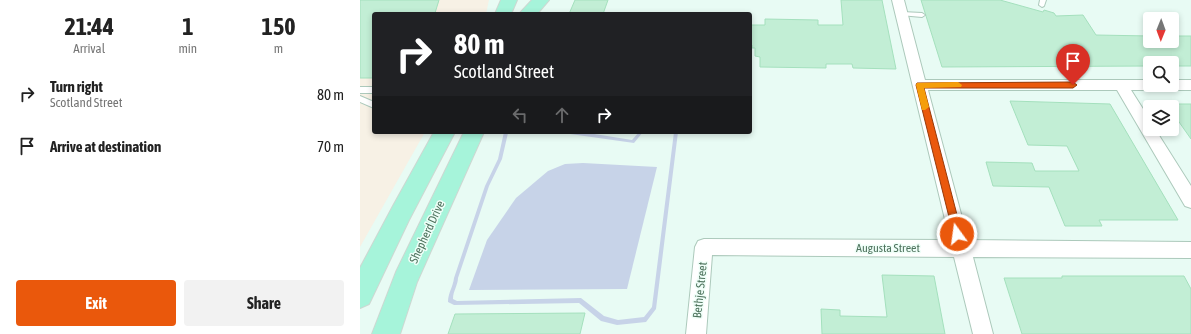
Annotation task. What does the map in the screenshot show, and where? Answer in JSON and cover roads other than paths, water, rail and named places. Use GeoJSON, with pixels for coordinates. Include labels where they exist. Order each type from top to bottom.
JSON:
{"type":"FeatureCollection","features":[{"type":"Feature","properties":{"kind":"main road"},"geometry":{"type":"LineString","coordinates":[[503,12],[505,0]]}},
{"type":"Feature","properties":{"kind":"main road"},"geometry":{"type":"LineString","coordinates":[[504,12],[509,0]]}},
{"type":"Feature","properties":{"kind":"main road"},"geometry":{"type":"LineString","coordinates":[[525,12],[528,0]]}},
{"type":"Feature","properties":{"kind":"main road"},"geometry":{"type":"LineString","coordinates":[[529,12],[541,0]]}},
{"type":"Feature","properties":{"kind":"main road"},"geometry":{"type":"LineString","coordinates":[[360,295],[401,213],[444,134]]}},
{"type":"Feature","properties":{"kind":"main road","name":"Shepherd Drive"},"geometry":{"type":"LineString","coordinates":[[386,334],[405,281],[473,134]]}},
{"type":"Feature","properties":{"kind":"street"},"geometry":{"type":"LineString","coordinates":[[898,0],[983,334]]}},
{"type":"Feature","properties":{"kind":"street"},"geometry":{"type":"LineString","coordinates":[[920,85],[1191,85]]}},
{"type":"Feature","properties":{"kind":"street"},"geometry":{"type":"LineString","coordinates":[[1121,85],[1191,201]]}},
{"type":"Feature","properties":{"kind":"street","name":"Augusta Street"},"geometry":{"type":"LineString","coordinates":[[704,247],[1191,250]]}},
{"type":"Feature","properties":{"kind":"street","name":"Bethje Street"},"geometry":{"type":"LineString","coordinates":[[696,334],[704,247]]}},
{"type":"Feature","properties":{"kind":"lane"},"geometry":{"type":"LineString","coordinates":[[902,14],[922,15]]}},
{"type":"Feature","properties":{"kind":"lane"},"geometry":{"type":"LineString","coordinates":[[360,90],[372,90]]}},
{"type":"Feature","properties":{"kind":"lane"},"geometry":{"type":"LineString","coordinates":[[360,99],[372,104]]}}]}
